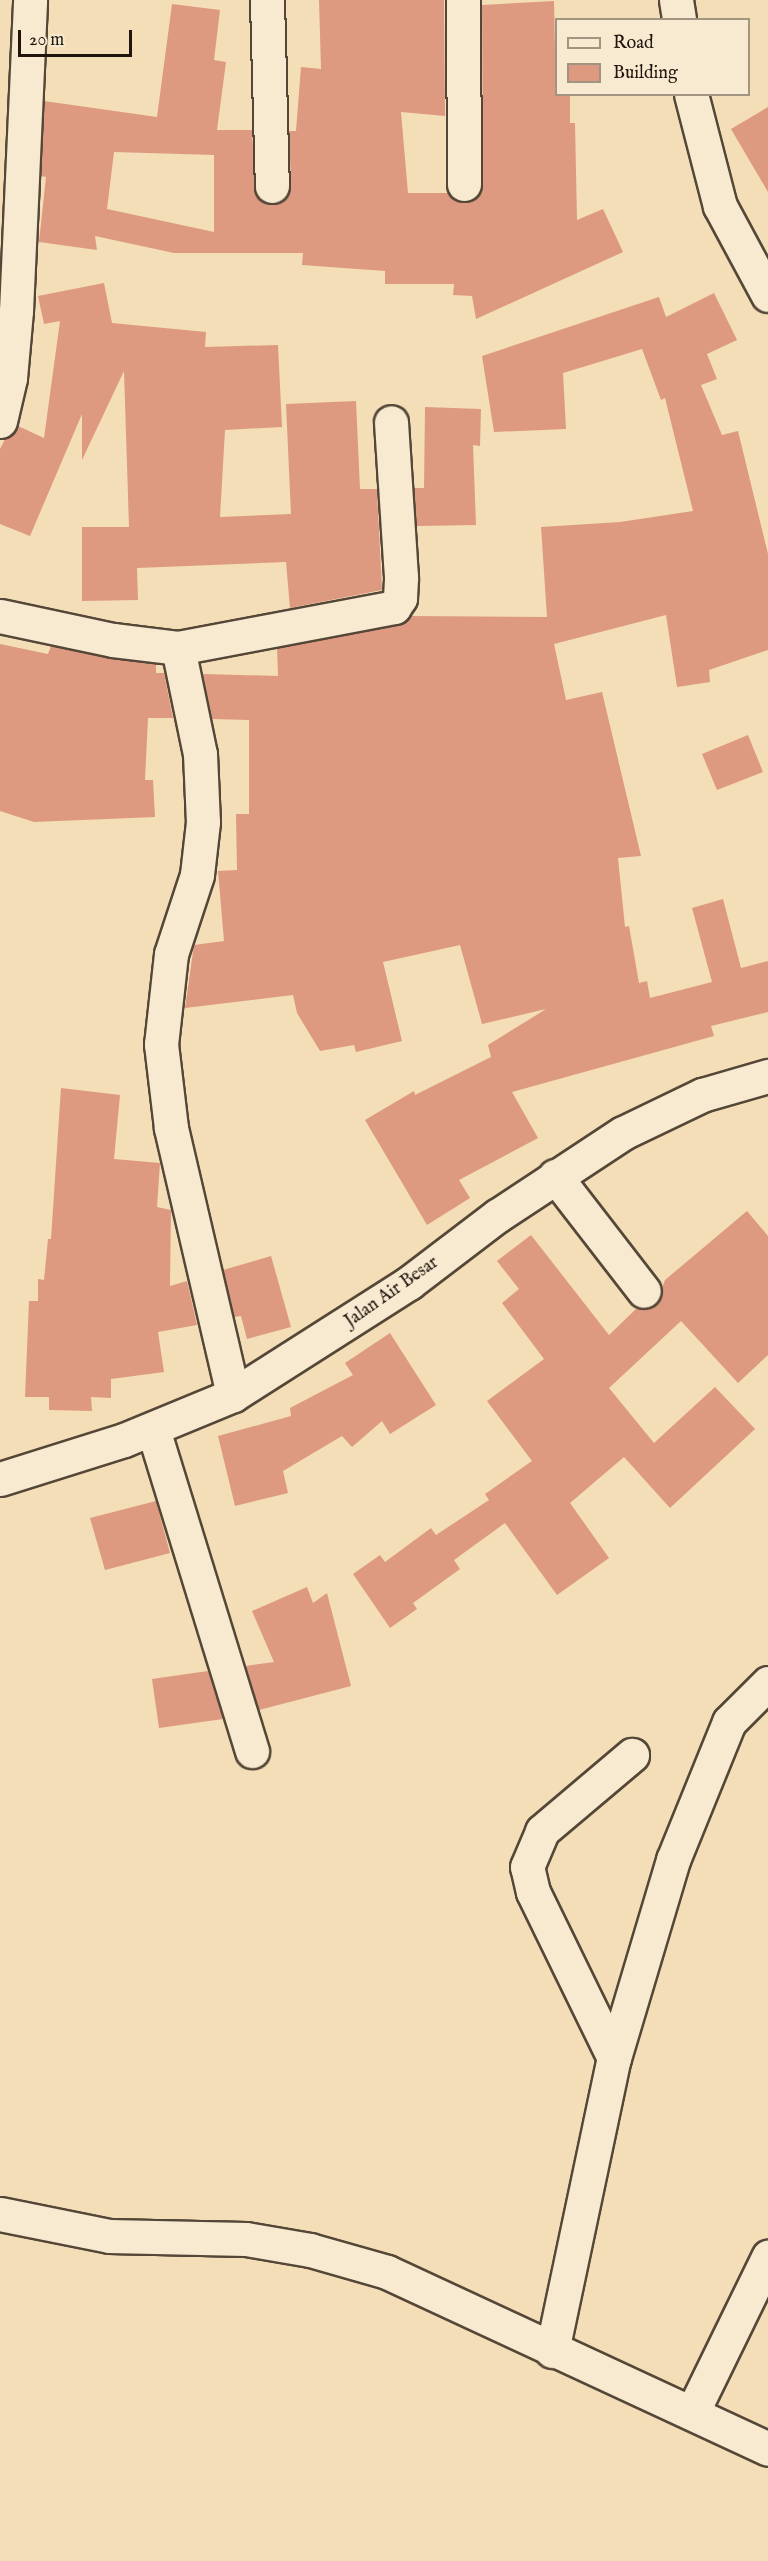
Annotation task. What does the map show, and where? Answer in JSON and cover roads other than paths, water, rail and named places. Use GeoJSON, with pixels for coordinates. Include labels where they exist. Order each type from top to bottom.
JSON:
{"type":"FeatureCollection","features":[{"type":"Feature","properties":{"kind":"street"},"geometry":{"type":"LineString","coordinates":[[0,421],[10,378],[16,311],[30,0]]}},
{"type":"Feature","properties":{"kind":"street"},"geometry":{"type":"LineString","coordinates":[[267,0],[272,186]]}},
{"type":"Feature","properties":{"kind":"street"},"geometry":{"type":"LineString","coordinates":[[463,0],[464,184]]}},
{"type":"Feature","properties":{"kind":"street"},"geometry":{"type":"LineString","coordinates":[[676,0],[679,18]]}},
{"type":"Feature","properties":{"kind":"street"},"geometry":{"type":"LineString","coordinates":[[692,96],[720,207],[768,295]]}},
{"type":"Feature","properties":{"kind":"street"},"geometry":{"type":"LineString","coordinates":[[0,616],[113,640],[178,648],[394,607],[400,598],[401,577],[391,422]]}},
{"type":"Feature","properties":{"kind":"street"},"geometry":{"type":"LineString","coordinates":[[178,648],[200,754],[203,822],[197,875],[171,954],[161,1044],[171,1128],[233,1395]]}},
{"type":"Feature","properties":{"kind":"street","name":"Jalan Air Besar"},"geometry":{"type":"LineString","coordinates":[[0,1479],[153,1429],[233,1395],[409,1283],[555,1176],[623,1133],[702,1095],[768,1076]]}},
{"type":"Feature","properties":{"kind":"street"},"geometry":{"type":"LineString","coordinates":[[555,1176],[644,1291]]}},
{"type":"Feature","properties":{"kind":"street"},"geometry":{"type":"LineString","coordinates":[[153,1429],[252,1751]]}},
{"type":"Feature","properties":{"kind":"street"},"geometry":{"type":"LineString","coordinates":[[552,2350],[614,2058],[673,1860],[729,1722],[768,1683]]}},
{"type":"Feature","properties":{"kind":"street"},"geometry":{"type":"LineString","coordinates":[[614,2058],[533,1892],[527,1867],[542,1831],[632,1755]]}},
{"type":"Feature","properties":{"kind":"street"},"geometry":{"type":"LineString","coordinates":[[0,2214],[109,2236],[246,2239],[310,2250],[387,2272],[768,2449]]}},
{"type":"Feature","properties":{"kind":"street"},"geometry":{"type":"LineString","coordinates":[[692,2413],[768,2258]]}}]}
